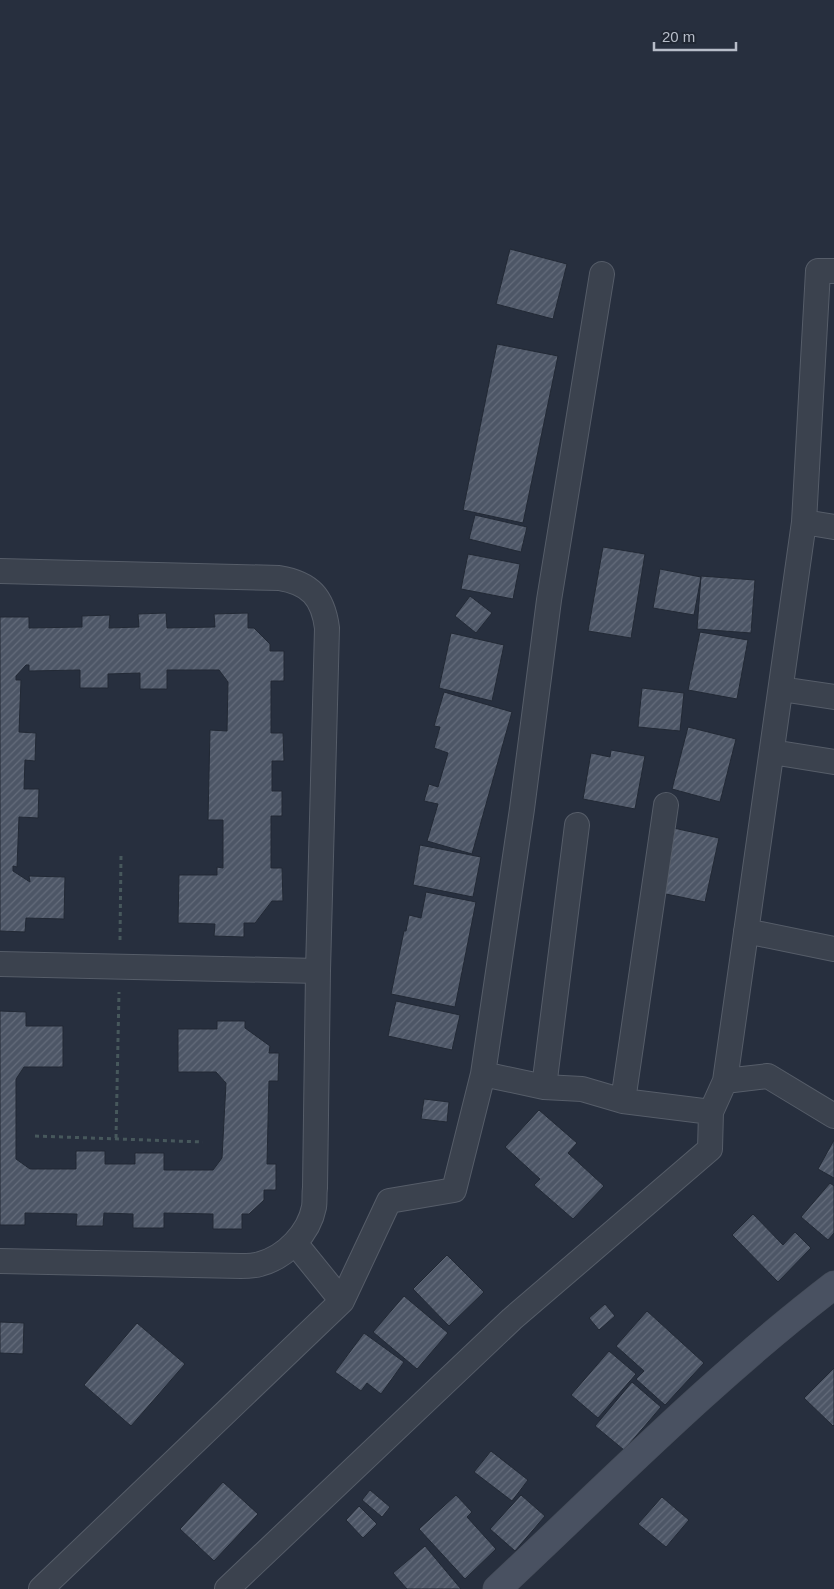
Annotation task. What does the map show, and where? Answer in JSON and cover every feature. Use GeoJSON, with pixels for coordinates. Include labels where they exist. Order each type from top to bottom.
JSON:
{"type":"FeatureCollection","features":[{"type":"Feature","properties":{"kind":"street"},"geometry":{"type":"LineString","coordinates":[[227,1589],[512,1319],[710,1149],[711,1112],[725,1081],[804,522],[818,271],[834,271]]}},
{"type":"Feature","properties":{"kind":"street"},"geometry":{"type":"LineString","coordinates":[[41,1589],[342,1301],[389,1201],[454,1190],[483,1074],[522,809],[549,600],[602,274]]}},
{"type":"Feature","properties":{"kind":"street"},"geometry":{"type":"LineString","coordinates":[[804,522],[834,528]]}},
{"type":"Feature","properties":{"kind":"street"},"geometry":{"type":"LineString","coordinates":[[0,571],[279,578],[294,581],[308,588],[318,599],[325,612],[327,628],[314,1208],[307,1227],[295,1243],[279,1256],[261,1264],[241,1266],[0,1261]]}},
{"type":"Feature","properties":{"kind":"street"},"geometry":{"type":"LineString","coordinates":[[781,689],[834,697]]}},
{"type":"Feature","properties":{"kind":"street"},"geometry":{"type":"LineString","coordinates":[[772,752],[834,762]]}},
{"type":"Feature","properties":{"kind":"street"},"geometry":{"type":"LineString","coordinates":[[623,1101],[666,805]]}},
{"type":"Feature","properties":{"kind":"street"},"geometry":{"type":"LineString","coordinates":[[544,1087],[577,825]]}},
{"type":"Feature","properties":{"kind":"street"},"geometry":{"type":"LineString","coordinates":[[746,931],[834,949]]}},
{"type":"Feature","properties":{"kind":"street"},"geometry":{"type":"LineString","coordinates":[[0,964],[318,971]]}},
{"type":"Feature","properties":{"kind":"street"},"geometry":{"type":"LineString","coordinates":[[483,1074],[544,1087],[582,1089],[623,1101],[711,1112]]}},
{"type":"Feature","properties":{"kind":"street"},"geometry":{"type":"LineString","coordinates":[[725,1081],[768,1076],[834,1116]]}},
{"type":"Feature","properties":{"kind":"street"},"geometry":{"type":"LineString","coordinates":[[295,1243],[342,1301]]}},
{"type":"Feature","properties":{"kind":"street"},"geometry":{"type":"LineString","coordinates":[[497,1589],[707,1392],[792,1318],[834,1285]]}},
{"type":"Feature","properties":{"kind":"path"},"geometry":{"type":"LineString","coordinates":[[116,1138],[121,855]]}},
{"type":"Feature","properties":{"kind":"path"},"geometry":{"type":"LineString","coordinates":[[35,1136],[203,1142]]}},
{"type":"Feature","properties":{"kind":"building"},"geometry":{"type":"Polygon","coordinates":[[[510,249],[567,264],[553,319],[496,304],[510,249]]]}},
{"type":"Feature","properties":{"kind":"building"},"geometry":{"type":"Polygon","coordinates":[[[497,344],[558,356],[523,523],[463,510],[497,344]]]}},
{"type":"Feature","properties":{"kind":"building"},"geometry":{"type":"Polygon","coordinates":[[[475,515],[527,527],[521,552],[469,539],[475,515]]]}},
{"type":"Feature","properties":{"kind":"building"},"geometry":{"type":"Polygon","coordinates":[[[603,547],[645,554],[631,638],[588,631],[603,547]]]}},
{"type":"Feature","properties":{"kind":"building"},"geometry":{"type":"Polygon","coordinates":[[[468,554],[520,564],[513,599],[461,589],[468,554]]]}},
{"type":"Feature","properties":{"kind":"building"},"geometry":{"type":"Polygon","coordinates":[[[660,569],[701,577],[694,615],[653,608],[660,569]]]}},
{"type":"Feature","properties":{"kind":"building"},"geometry":{"type":"Polygon","coordinates":[[[701,576],[755,580],[751,633],[697,629],[701,576]]]}},
{"type":"Feature","properties":{"kind":"building"},"geometry":{"type":"Polygon","coordinates":[[[470,596],[492,613],[476,633],[455,616],[470,596]]]}},
{"type":"Feature","properties":{"kind":"building"},"geometry":{"type":"Polygon","coordinates":[[[166,613],[167,628],[215,627],[214,614],[248,613],[248,628],[254,628],[270,644],[270,651],[284,651],[284,681],[271,681],[271,733],[283,733],[284,761],[272,761],[272,791],[282,791],[282,816],[271,816],[271,868],[282,868],[283,901],[272,901],[255,923],[244,923],[244,937],[214,936],[215,924],[178,923],[179,875],[217,875],[217,867],[223,868],[223,820],[208,820],[210,730],[227,731],[228,682],[219,670],[167,670],[167,689],[140,689],[140,673],[108,674],[108,688],[80,688],[80,670],[29,671],[29,665],[26,665],[16,676],[16,680],[21,680],[19,732],[36,733],[35,761],[25,760],[24,789],[39,789],[38,818],[19,817],[17,867],[13,866],[13,871],[30,882],[29,876],[65,877],[64,919],[26,918],[25,932],[0,931],[0,617],[29,617],[29,628],[82,627],[82,616],[110,615],[109,628],[139,627],[138,614],[166,613]]]}},
{"type":"Feature","properties":{"kind":"building"},"geometry":{"type":"Polygon","coordinates":[[[700,632],[748,640],[737,699],[688,690],[700,632]]]}},
{"type":"Feature","properties":{"kind":"building"},"geometry":{"type":"Polygon","coordinates":[[[451,633],[504,645],[492,701],[439,688],[451,633]]]}},
{"type":"Feature","properties":{"kind":"building"},"geometry":{"type":"Polygon","coordinates":[[[642,688],[684,693],[680,731],[638,727],[642,688]]]}},
{"type":"Feature","properties":{"kind":"building"},"geometry":{"type":"Polygon","coordinates":[[[444,692],[512,712],[472,854],[427,841],[438,804],[424,801],[429,784],[438,787],[448,753],[434,748],[440,727],[434,726],[444,692]]]}},
{"type":"Feature","properties":{"kind":"building"},"geometry":{"type":"Polygon","coordinates":[[[688,727],[736,739],[720,802],[672,789],[688,727]]]}},
{"type":"Feature","properties":{"kind":"building"},"geometry":{"type":"Polygon","coordinates":[[[611,750],[645,756],[635,809],[583,799],[591,753],[610,757],[611,750]]]}},
{"type":"Feature","properties":{"kind":"building"},"geometry":{"type":"Polygon","coordinates":[[[669,827],[719,838],[705,902],[661,893],[669,827]]]}},
{"type":"Feature","properties":{"kind":"building"},"geometry":{"type":"Polygon","coordinates":[[[420,845],[481,857],[473,897],[413,885],[420,845]]]}},
{"type":"Feature","properties":{"kind":"building"},"geometry":{"type":"Polygon","coordinates":[[[426,892],[476,902],[455,1007],[391,994],[409,915],[421,918],[426,892]]]}},
{"type":"Feature","properties":{"kind":"building"},"geometry":{"type":"Polygon","coordinates":[[[396,1001],[460,1015],[452,1050],[388,1036],[396,1001]]]}},
{"type":"Feature","properties":{"kind":"building"},"geometry":{"type":"Polygon","coordinates":[[[0,1011],[26,1012],[26,1026],[63,1026],[63,1067],[24,1067],[16,1079],[16,1159],[30,1169],[76,1169],[76,1151],[105,1151],[105,1164],[135,1164],[135,1153],[164,1153],[164,1170],[213,1170],[222,1158],[226,1083],[216,1072],[178,1072],[178,1029],[217,1029],[217,1021],[245,1021],[245,1028],[270,1046],[269,1053],[279,1053],[278,1081],[269,1081],[267,1164],[276,1164],[276,1190],[264,1190],[264,1200],[249,1214],[242,1214],[242,1229],[213,1229],[213,1214],[164,1213],[164,1228],[133,1228],[133,1214],[104,1213],[103,1226],[76,1226],[77,1214],[25,1213],[25,1225],[0,1225],[0,1011]]]}},
{"type":"Feature","properties":{"kind":"building"},"geometry":{"type":"Polygon","coordinates":[[[424,1099],[449,1102],[447,1122],[421,1119],[424,1099]]]}},
{"type":"Feature","properties":{"kind":"building"},"geometry":{"type":"Polygon","coordinates":[[[539,1110],[577,1143],[568,1153],[604,1186],[573,1219],[534,1185],[540,1179],[505,1147],[539,1110]]]}},
{"type":"Feature","properties":{"kind":"building"},"geometry":{"type":"Polygon","coordinates":[[[834,1140],[834,1178],[818,1169],[834,1140]]]}},
{"type":"Feature","properties":{"kind":"building"},"geometry":{"type":"Polygon","coordinates":[[[830,1183],[834,1186],[834,1233],[828,1240],[801,1217],[830,1183]]]}},
{"type":"Feature","properties":{"kind":"building"},"geometry":{"type":"Polygon","coordinates":[[[753,1214],[783,1245],[795,1232],[811,1248],[778,1282],[732,1235],[753,1214]]]}},
{"type":"Feature","properties":{"kind":"building"},"geometry":{"type":"Polygon","coordinates":[[[447,1255],[484,1292],[449,1326],[413,1289],[447,1255]]]}},
{"type":"Feature","properties":{"kind":"building"},"geometry":{"type":"Polygon","coordinates":[[[404,1296],[448,1333],[417,1369],[373,1332],[404,1296]]]}},
{"type":"Feature","properties":{"kind":"building"},"geometry":{"type":"Polygon","coordinates":[[[605,1304],[615,1316],[599,1330],[589,1318],[605,1304]]]}},
{"type":"Feature","properties":{"kind":"building"},"geometry":{"type":"Polygon","coordinates":[[[647,1311],[704,1363],[665,1405],[636,1379],[644,1371],[616,1346],[647,1311]]]}},
{"type":"Feature","properties":{"kind":"building"},"geometry":{"type":"Polygon","coordinates":[[[0,1322],[24,1323],[23,1354],[0,1353],[0,1322]]]}},
{"type":"Feature","properties":{"kind":"building"},"geometry":{"type":"Polygon","coordinates":[[[137,1323],[185,1364],[131,1426],[84,1385],[137,1323]]]}},
{"type":"Feature","properties":{"kind":"building"},"geometry":{"type":"Polygon","coordinates":[[[364,1333],[404,1362],[381,1394],[367,1383],[361,1391],[335,1372],[364,1333]]]}},
{"type":"Feature","properties":{"kind":"building"},"geometry":{"type":"Polygon","coordinates":[[[609,1351],[636,1374],[598,1418],[571,1395],[609,1351]]]}},
{"type":"Feature","properties":{"kind":"building"},"geometry":{"type":"Polygon","coordinates":[[[834,1368],[834,1425],[833,1426],[804,1398],[834,1368]]]}},
{"type":"Feature","properties":{"kind":"building"},"geometry":{"type":"Polygon","coordinates":[[[632,1382],[661,1407],[624,1450],[595,1426],[632,1382]]]}},
{"type":"Feature","properties":{"kind":"building"},"geometry":{"type":"Polygon","coordinates":[[[491,1451],[528,1480],[512,1501],[474,1472],[491,1451]]]}},
{"type":"Feature","properties":{"kind":"building"},"geometry":{"type":"Polygon","coordinates":[[[223,1482],[258,1514],[214,1561],[180,1529],[223,1482]]]}},
{"type":"Feature","properties":{"kind":"building"},"geometry":{"type":"Polygon","coordinates":[[[370,1490],[390,1507],[382,1517],[362,1500],[370,1490]]]}},
{"type":"Feature","properties":{"kind":"building"},"geometry":{"type":"Polygon","coordinates":[[[456,1495],[472,1512],[467,1517],[496,1549],[465,1579],[419,1529],[456,1495]]]}},
{"type":"Feature","properties":{"kind":"building"},"geometry":{"type":"Polygon","coordinates":[[[521,1495],[545,1516],[515,1551],[490,1529],[521,1495]]]}},
{"type":"Feature","properties":{"kind":"building"},"geometry":{"type":"Polygon","coordinates":[[[662,1497],[689,1520],[666,1547],[638,1524],[662,1497]]]}},
{"type":"Feature","properties":{"kind":"building"},"geometry":{"type":"Polygon","coordinates":[[[359,1506],[377,1524],[363,1538],[346,1520],[359,1506]]]}},
{"type":"Feature","properties":{"kind":"building"},"geometry":{"type":"Polygon","coordinates":[[[425,1546],[461,1589],[407,1589],[393,1573],[425,1546]]]}}]}
